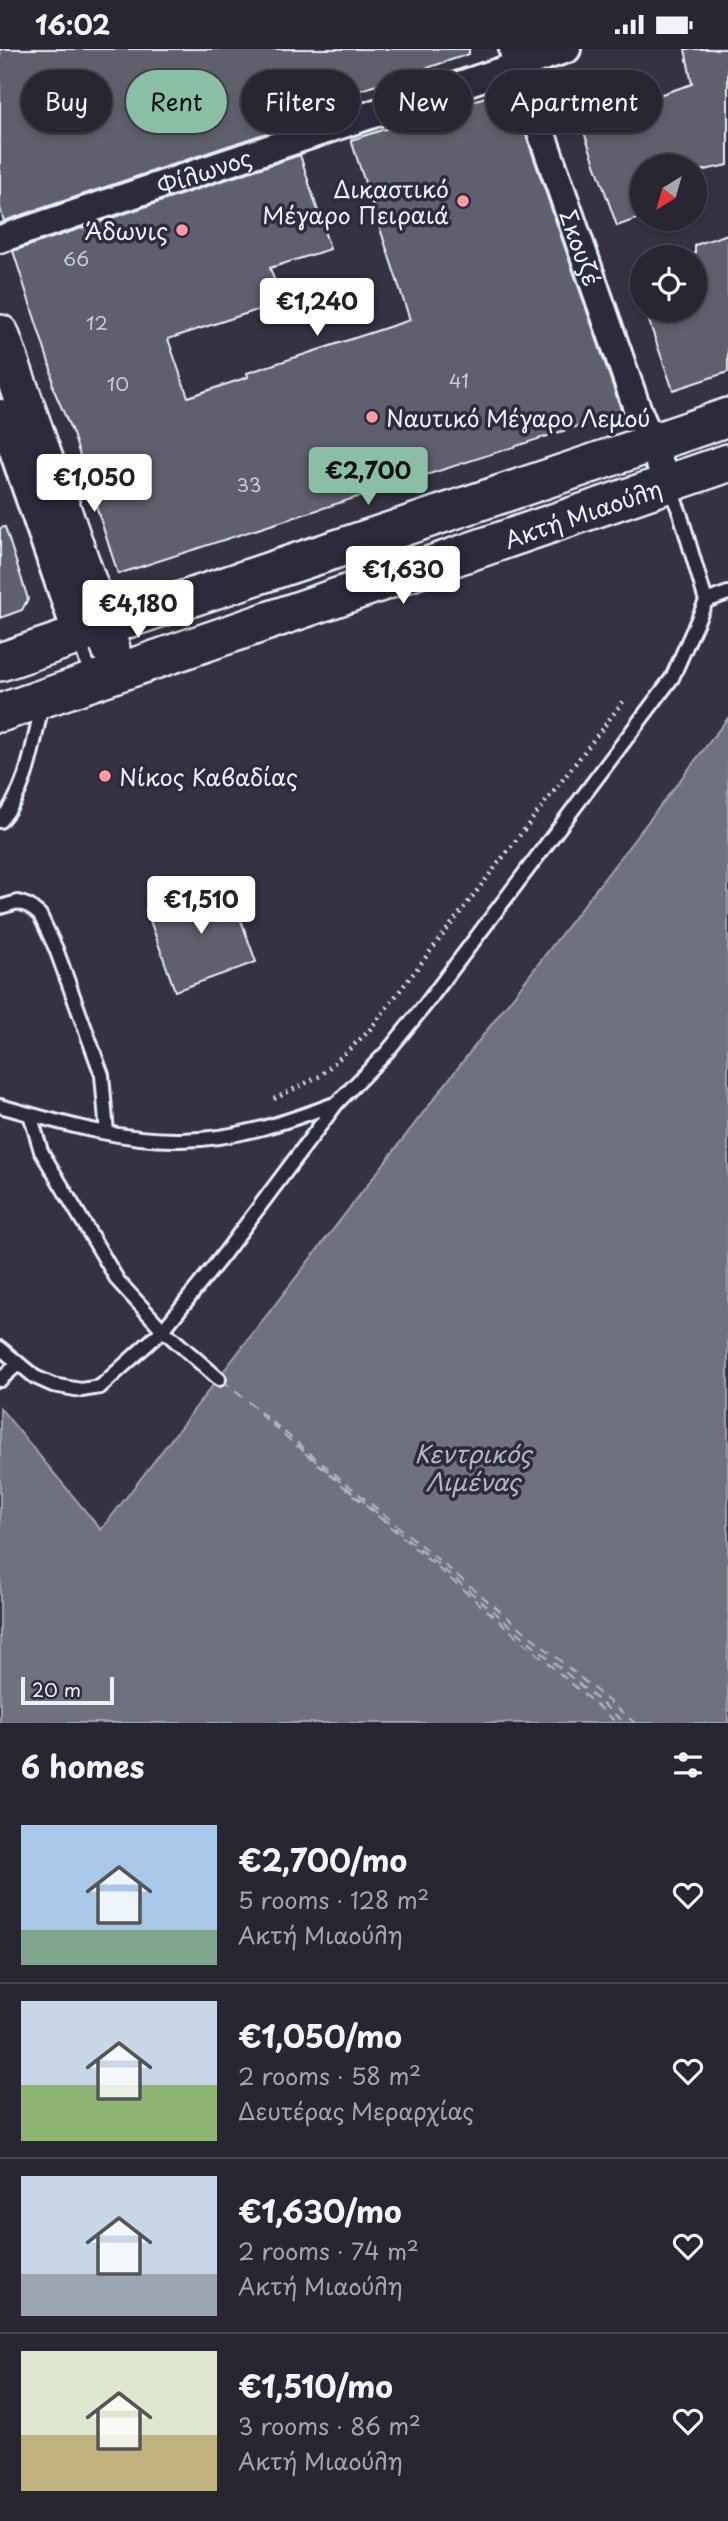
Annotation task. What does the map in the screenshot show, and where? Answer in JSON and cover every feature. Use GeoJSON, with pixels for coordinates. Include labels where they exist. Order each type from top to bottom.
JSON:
{"type":"FeatureCollection","features":[{"type":"Feature","properties":{"kind":"main road"},"geometry":{"type":"LineString","coordinates":[[0,334],[9,423],[90,630],[106,678]]}},
{"type":"Feature","properties":{"kind":"main road","name":"Ακτή Μιαούλη"},"geometry":{"type":"LineString","coordinates":[[0,662],[652,445],[728,417]]}},
{"type":"Feature","properties":{"kind":"main road","name":"Ακτή Μιαούλη"},"geometry":{"type":"LineString","coordinates":[[0,713],[728,463]]}},
{"type":"Feature","properties":{"kind":"street","name":"Φίλωνος"},"geometry":{"type":"LineString","coordinates":[[0,239],[515,57],[566,49]]}},
{"type":"Feature","properties":{"kind":"street","name":"Σκουζέ"},"geometry":{"type":"LineString","coordinates":[[515,57],[668,484]]}},
{"type":"Feature","properties":{"kind":"lane"},"geometry":{"type":"LineString","coordinates":[[0,1348],[35,1377],[53,1385],[81,1390],[100,1387],[163,1329],[225,1254],[337,1103],[387,1052],[426,1004],[672,678],[706,601],[668,484]]}},
{"type":"Feature","properties":{"kind":"lane"},"geometry":{"type":"LineString","coordinates":[[706,601],[728,596]]}},
{"type":"Feature","properties":{"kind":"lane"},"geometry":{"type":"LineString","coordinates":[[0,821],[9,811],[27,771],[43,699]]}},
{"type":"Feature","properties":{"kind":"lane"},"geometry":{"type":"LineString","coordinates":[[0,907],[18,902],[29,906],[40,915],[56,949],[102,1075],[107,1133]]}},
{"type":"Feature","properties":{"kind":"lane"},"geometry":{"type":"LineString","coordinates":[[0,1106],[107,1133],[182,1140],[241,1133],[294,1119],[337,1103]]}},
{"type":"Feature","properties":{"kind":"lane"},"geometry":{"type":"LineString","coordinates":[[30,1114],[41,1151],[118,1282],[163,1329],[219,1378]]}},
{"type":"Feature","properties":{"kind":"lane"},"geometry":{"type":"LineString","coordinates":[[0,1380],[18,1364]]}},
{"type":"Feature","properties":{"kind":"path"},"geometry":{"type":"LineString","coordinates":[[265,1104],[320,1076],[368,1032],[628,696]]}},
{"type":"Feature","properties":{"kind":"water","name":"Κεντρικός Λιμένας"},"geometry":{"type":"Polygon","coordinates":[[[728,718],[728,1723],[0,1723],[0,1408],[101,1530],[728,718]]]}},
{"type":"Feature","properties":{"kind":"building"},"geometry":{"type":"Polygon","coordinates":[[[0,49],[469,49],[469,54],[421,70],[374,70],[374,86],[360,90],[360,70],[241,70],[241,133],[266,133],[4,221],[0,208],[0,49]]]}},
{"type":"Feature","properties":{"kind":"building"},"geometry":{"type":"Polygon","coordinates":[[[685,49],[728,49],[728,165],[707,169],[707,154],[630,154],[630,221],[617,226],[584,133],[662,133],[662,94],[692,84],[685,49]]]}},
{"type":"Feature","properties":{"kind":"building"},"geometry":{"type":"Polygon","coordinates":[[[486,97],[486,133],[525,133],[622,412],[118,574],[73,434],[53,388],[51,369],[13,251],[300,155],[330,249],[270,268],[282,302],[168,339],[188,397],[248,377],[247,373],[410,320],[351,140],[374,133],[472,133],[472,101],[486,97]]]}},
{"type":"Feature","properties":{"kind":"building"},"geometry":{"type":"Polygon","coordinates":[[[728,234],[728,372],[673,390],[649,322],[707,322],[707,245],[695,245],[728,234]]]}},
{"type":"Feature","properties":{"kind":"building"},"geometry":{"type":"Polygon","coordinates":[[[5,527],[28,599],[22,610],[0,618],[0,528],[5,527]]]}},
{"type":"Feature","properties":{"kind":"building"},"geometry":{"type":"Polygon","coordinates":[[[227,881],[256,962],[175,991],[146,909],[227,881]]]}},
{"type":"Feature","properties":{"kind":"ferry route"},"geometry":{"type":"LineString","coordinates":[[223,1381],[635,1723]]}},
{"type":"Feature","properties":{"kind":"ferry route"},"geometry":{"type":"LineString","coordinates":[[260,1414],[298,1447]]}},
{"type":"Feature","properties":{"kind":"ferry route"},"geometry":{"type":"LineString","coordinates":[[297,1445],[625,1723]]}},
{"type":"Feature","properties":{"kind":"ferry route"},"geometry":{"type":"LineString","coordinates":[[305,1453],[617,1723]]}},
{"type":"Feature","properties":{"kind":"place","name":"Δικαστικό Μέγαρο Πειραιά"},"geometry":{"type":"Point","coordinates":[463,201]}},
{"type":"Feature","properties":{"kind":"place","name":"Άδωνις"},"geometry":{"type":"Point","coordinates":[182,230]}},
{"type":"Feature","properties":{"kind":"place","name":"Ναυτικό Μέγαρο Λεμού"},"geometry":{"type":"Point","coordinates":[372,417]}},
{"type":"Feature","properties":{"kind":"place","name":"Νίκος Καβαδίας"},"geometry":{"type":"Point","coordinates":[105,776]}}]}
